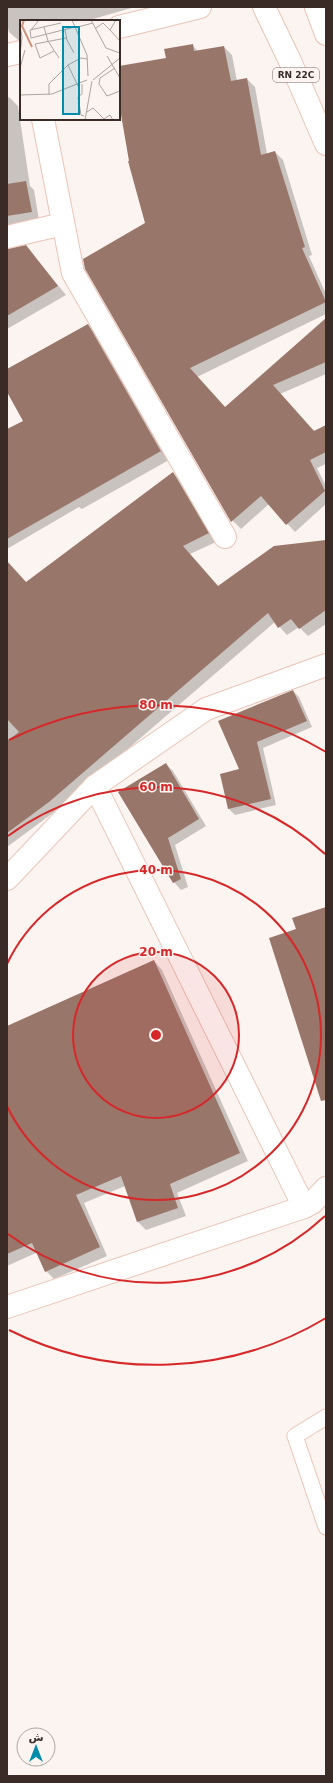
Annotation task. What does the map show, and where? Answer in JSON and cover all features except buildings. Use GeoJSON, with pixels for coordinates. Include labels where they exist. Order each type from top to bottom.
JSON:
{"type":"FeatureCollection","features":[{"type":"Feature","properties":{"kind":"main road"},"geometry":{"type":"LineString","coordinates":[[120,27],[200,7]]}},
{"type":"Feature","properties":{"kind":"main road","name":"RN 22C"},"geometry":{"type":"LineString","coordinates":[[264,7],[290,61],[326,144]]}},
{"type":"Feature","properties":{"kind":"main road"},"geometry":{"type":"LineString","coordinates":[[316,7],[326,34]]}},
{"type":"Feature","properties":{"kind":"main road"},"geometry":{"type":"LineString","coordinates":[[7,55],[20,52]]}},
{"type":"Feature","properties":{"kind":"main road"},"geometry":{"type":"LineString","coordinates":[[43,120],[73,274],[225,537]]}},
{"type":"Feature","properties":{"kind":"main road"},"geometry":{"type":"LineString","coordinates":[[7,237],[63,224]]}},
{"type":"Feature","properties":{"kind":"main road"},"geometry":{"type":"LineString","coordinates":[[7,879],[95,786],[206,709],[326,665]]}},
{"type":"Feature","properties":{"kind":"main road"},"geometry":{"type":"LineString","coordinates":[[7,1307],[317,1201],[95,786]]}},
{"type":"Feature","properties":{"kind":"lane"},"geometry":{"type":"LineString","coordinates":[[326,1417],[295,1436],[326,1527]]}}]}
